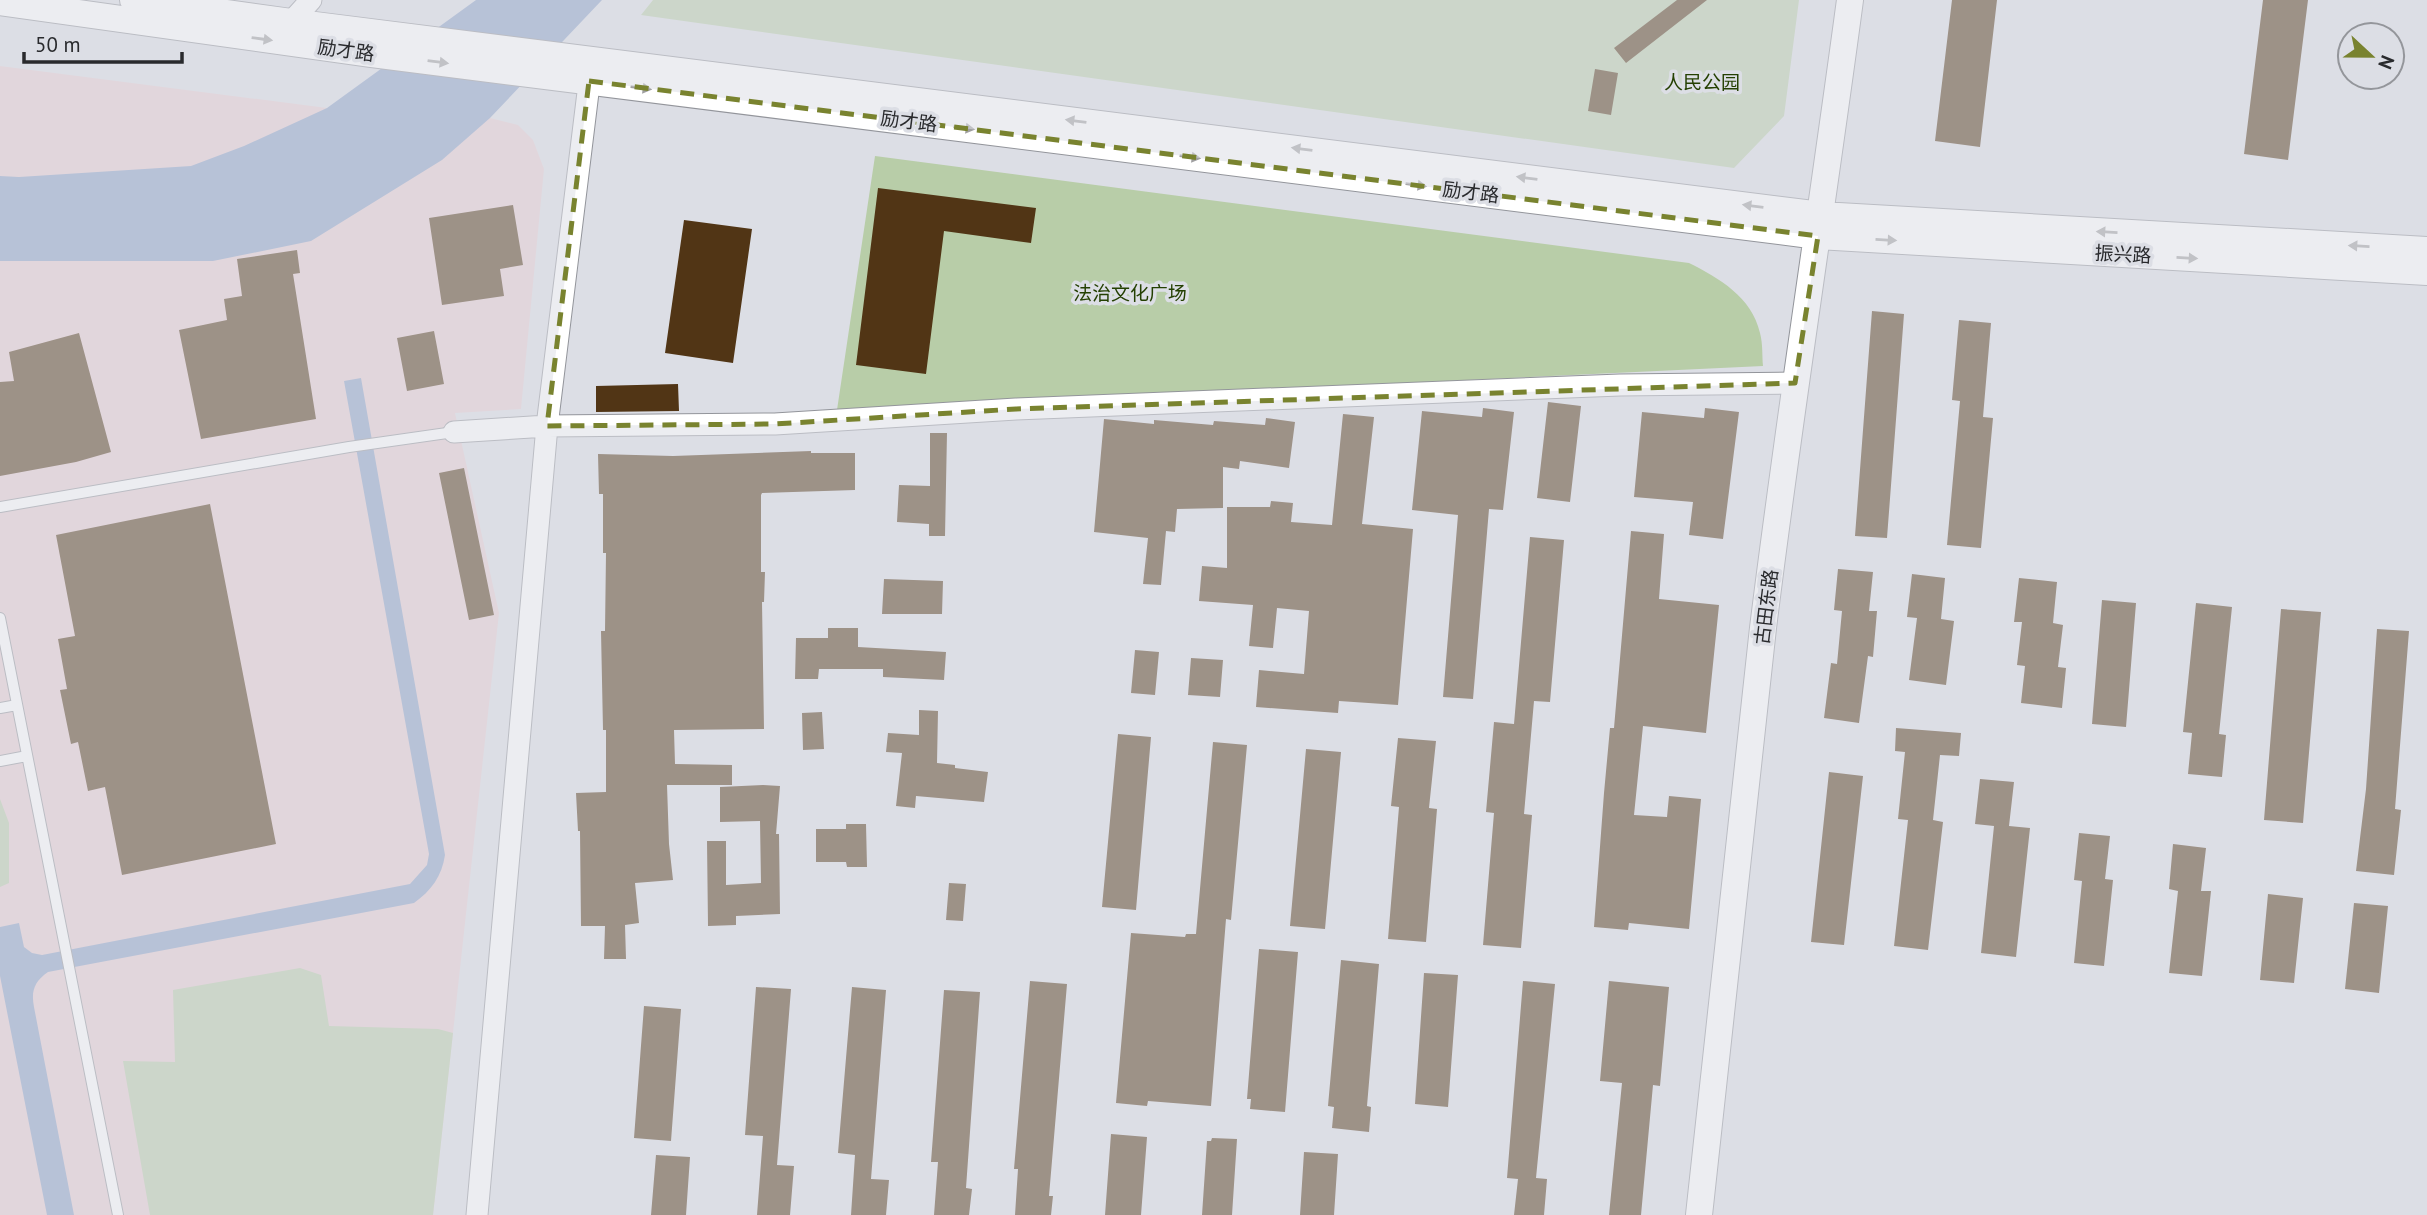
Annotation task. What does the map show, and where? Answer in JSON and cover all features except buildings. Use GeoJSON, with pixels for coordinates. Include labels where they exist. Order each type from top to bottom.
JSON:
{"type":"FeatureCollection","features":[{"type":"Feature","properties":{"kind":"street","name":"励才路"},"geometry":{"type":"LineString","coordinates":[[133,0],[399,36],[557,66]]}},
{"type":"Feature","properties":{"kind":"street"},"geometry":{"type":"LineString","coordinates":[[291,22],[311,0]]}},
{"type":"Feature","properties":{"kind":"street","name":"古田东路"},"geometry":{"type":"LineString","coordinates":[[1699,1215],[1763,629],[1850,0]]}},
{"type":"Feature","properties":{"kind":"street","name":"励才路"},"geometry":{"type":"LineString","coordinates":[[0,2],[370,54],[591,70],[1819,225]]}},
{"type":"Feature","properties":{"kind":"street"},"geometry":{"type":"LineString","coordinates":[[477,1215],[547,426],[591,70]]}},
{"type":"Feature","properties":{"kind":"street","name":"振兴路"},"geometry":{"type":"LineString","coordinates":[[1819,225],[2427,250]]}},
{"type":"Feature","properties":{"kind":"street","name":"振兴路"},"geometry":{"type":"LineString","coordinates":[[1819,225],[2427,272]]}},
{"type":"Feature","properties":{"kind":"street"},"geometry":{"type":"LineString","coordinates":[[454,432],[547,426],[775,424],[1044,408],[1620,385],[1795,383]]}},
{"type":"Feature","properties":{"kind":"lane"},"geometry":{"type":"LineString","coordinates":[[0,507],[349,447],[454,432]]}},
{"type":"Feature","properties":{"kind":"lane"},"geometry":{"type":"LineString","coordinates":[[0,618],[118,1215]]}},
{"type":"Feature","properties":{"kind":"lane"},"geometry":{"type":"LineString","coordinates":[[0,709],[17,705]]}},
{"type":"Feature","properties":{"kind":"lane"},"geometry":{"type":"LineString","coordinates":[[0,761],[27,756]]}},
{"type":"Feature","properties":{"kind":"highlighted area"},"geometry":{"type":"Polygon","coordinates":[[[589,81],[1818,236],[1795,383],[1016,409],[775,424],[547,426],[589,81]]]}},
{"type":"Feature","properties":{"kind":"shaded area"},"geometry":{"type":"Polygon","coordinates":[[[0,66],[327,108],[490,118],[518,125],[533,140],[544,169],[521,409],[455,413],[499,613],[433,1215],[0,1215],[0,66]]]}},
{"type":"Feature","properties":{"kind":"green space","name":"人民公园"},"geometry":{"type":"Polygon","coordinates":[[[653,0],[1799,0],[1784,116],[1734,168],[641,15],[653,0]]]}},
{"type":"Feature","properties":{"kind":"green space","name":"法治文化广场"},"geometry":{"type":"Polygon","coordinates":[[[875,156],[1689,263],[1723,282],[1750,309],[1760,333],[1763,366],[837,410],[875,156]]]}},
{"type":"Feature","properties":{"kind":"green space"},"geometry":{"type":"Polygon","coordinates":[[[0,799],[9,823],[9,883],[0,887],[0,799]]]}},
{"type":"Feature","properties":{"kind":"green space"},"geometry":{"type":"Polygon","coordinates":[[[300,968],[321,975],[329,1026],[438,1029],[453,1033],[433,1215],[150,1215],[123,1061],[175,1062],[173,990],[300,968]]]}},
{"type":"Feature","properties":{"kind":"water"},"geometry":{"type":"Polygon","coordinates":[[[476,0],[602,0],[490,118],[442,160],[311,241],[213,261],[0,261],[0,176],[191,166],[244,146],[327,108],[476,0]]]}},
{"type":"Feature","properties":{"kind":"water"},"geometry":{"type":"Polygon","coordinates":[[[361,378],[445,855],[441,870],[426,893],[414,903],[48,972],[43,976],[33,992],[33,1001],[74,1215],[47,1215],[0,976],[0,927],[19,923],[24,947],[32,953],[42,955],[410,884],[427,865],[429,854],[344,381],[361,378]]]}}]}
